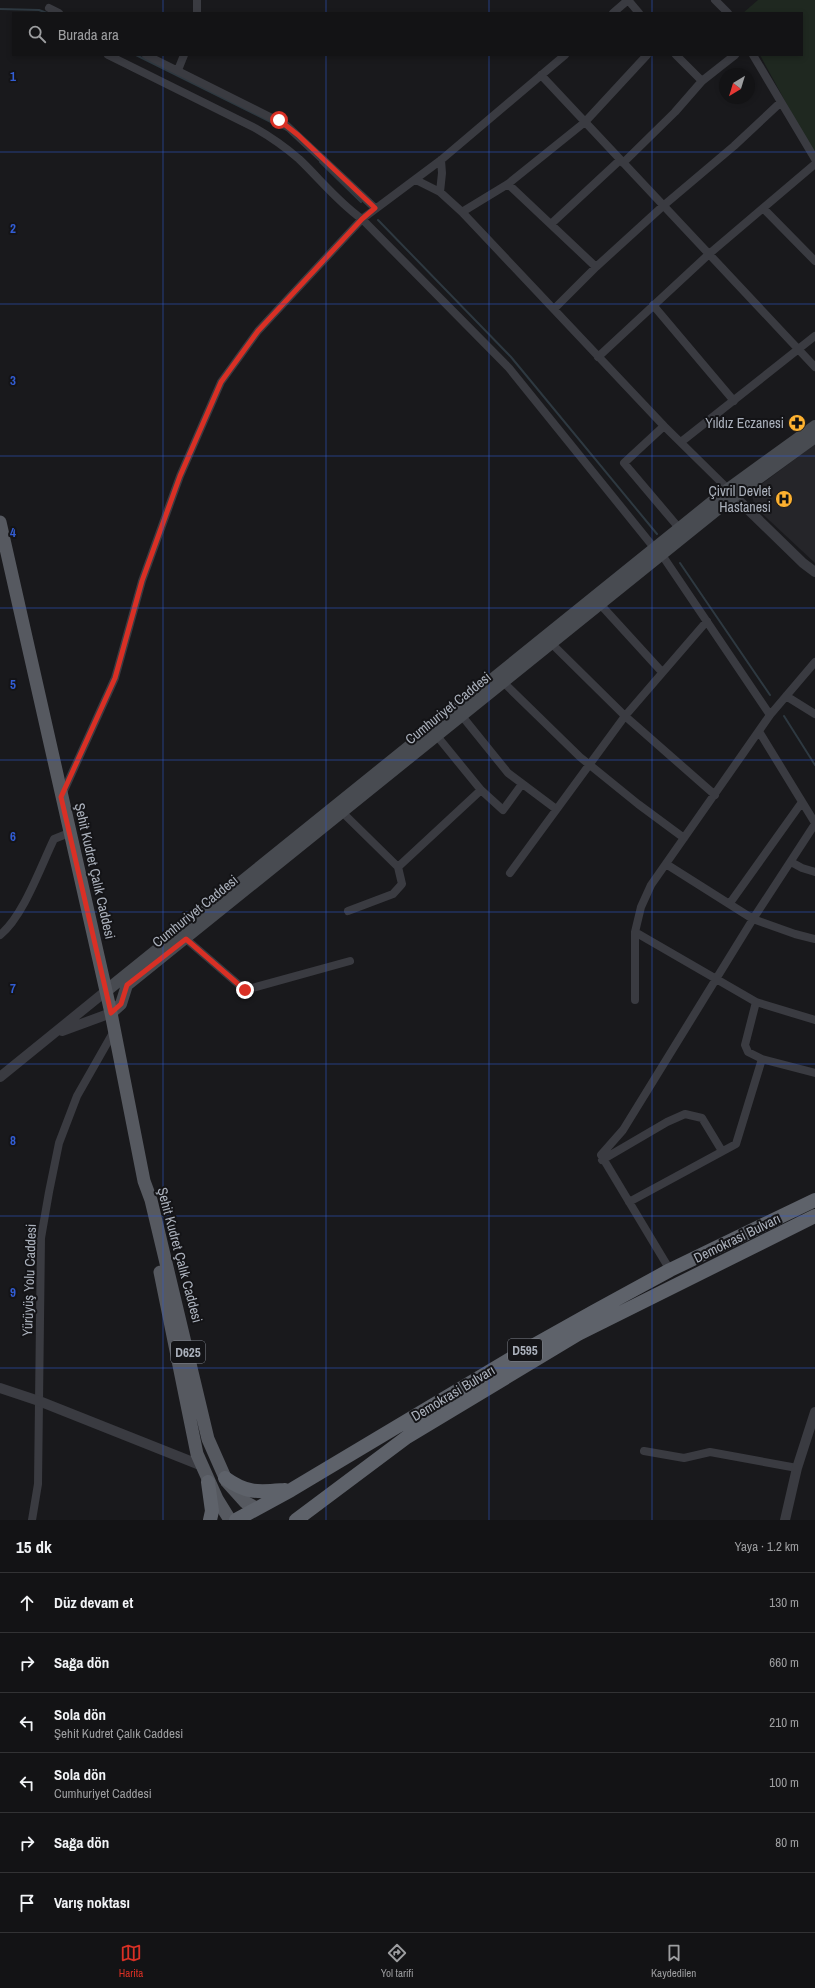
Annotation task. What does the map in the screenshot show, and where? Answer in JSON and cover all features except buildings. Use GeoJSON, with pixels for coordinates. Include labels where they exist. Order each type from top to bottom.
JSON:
{"type":"FeatureCollection","features":[{"type":"Feature","properties":{"kind":"highway","name":"Demokrasi Bulvarı"},"geometry":{"type":"LineString","coordinates":[[250,1516],[527,1349],[670,1270],[809,1203]]}},
{"type":"Feature","properties":{"kind":"highway","name":"Demokrasi Bulvarı"},"geometry":{"type":"LineString","coordinates":[[296,1520],[407,1437],[578,1334],[815,1216]]}},
{"type":"Feature","properties":{"kind":"highway"},"geometry":{"type":"LineString","coordinates":[[225,1478],[236,1486],[248,1491],[262,1492],[291,1490]]}},
{"type":"Feature","properties":{"kind":"highway"},"geometry":{"type":"LineString","coordinates":[[208,1482],[212,1511],[210,1520]]}},
{"type":"Feature","properties":{"kind":"main road","name":"Cumhuriyet Caddesi"},"geometry":{"type":"LineString","coordinates":[[106,992],[500,679],[551,643],[599,604],[658,552],[815,426]]}},
{"type":"Feature","properties":{"kind":"main road","name":"Cumhuriyet Caddesi"},"geometry":{"type":"LineString","coordinates":[[111,1013],[121,1004],[127,985],[462,716],[543,637],[658,552],[679,528],[815,436]]}},
{"type":"Feature","properties":{"kind":"main road","name":"Şehit Kudret Çalık Caddesi"},"geometry":{"type":"LineString","coordinates":[[0,522],[69,833],[111,1013],[144,1182],[145,1201],[200,1465],[230,1520]]}},
{"type":"Feature","properties":{"kind":"main road","name":"Şehit Kudret Çalık Caddesi"},"geometry":{"type":"LineString","coordinates":[[144,1182],[151,1200],[208,1439],[225,1478],[238,1495],[250,1516]]}},
{"type":"Feature","properties":{"kind":"street"},"geometry":{"type":"LineString","coordinates":[[197,0],[197,12]]}},
{"type":"Feature","properties":{"kind":"street"},"geometry":{"type":"LineString","coordinates":[[614,12],[628,0],[638,12]]}},
{"type":"Feature","properties":{"kind":"street"},"geometry":{"type":"LineString","coordinates":[[715,0],[727,12]]}},
{"type":"Feature","properties":{"kind":"street"},"geometry":{"type":"LineString","coordinates":[[49,8],[57,12]]}},
{"type":"Feature","properties":{"kind":"street"},"geometry":{"type":"LineString","coordinates":[[110,56],[255,128],[275,140],[292,153],[340,201],[362,219],[509,368],[658,552],[707,621],[770,715]]}},
{"type":"Feature","properties":{"kind":"street"},"geometry":{"type":"LineString","coordinates":[[148,56],[286,125],[375,208]]}},
{"type":"Feature","properties":{"kind":"street"},"geometry":{"type":"LineString","coordinates":[[178,70],[184,56]]}},
{"type":"Feature","properties":{"kind":"street"},"geometry":{"type":"LineString","coordinates":[[61,797],[115,678],[142,581],[180,476],[221,382],[258,331],[362,219],[441,160],[564,56]]}},
{"type":"Feature","properties":{"kind":"street"},"geometry":{"type":"LineString","coordinates":[[462,212],[508,184],[585,122],[646,56]]}},
{"type":"Feature","properties":{"kind":"street"},"geometry":{"type":"LineString","coordinates":[[677,56],[702,81]]}},
{"type":"Feature","properties":{"kind":"street"},"geometry":{"type":"LineString","coordinates":[[550,224],[675,112],[702,81],[734,56]]}},
{"type":"Feature","properties":{"kind":"street"},"geometry":{"type":"LineString","coordinates":[[754,56],[815,159]]}},
{"type":"Feature","properties":{"kind":"street"},"geometry":{"type":"LineString","coordinates":[[541,75],[815,367]]}},
{"type":"Feature","properties":{"kind":"street"},"geometry":{"type":"LineString","coordinates":[[554,309],[596,267],[663,206],[724,155],[781,102]]}},
{"type":"Feature","properties":{"kind":"street"},"geometry":{"type":"LineString","coordinates":[[440,192],[442,174],[441,160]]}},
{"type":"Feature","properties":{"kind":"street"},"geometry":{"type":"LineString","coordinates":[[598,357],[709,254],[764,209],[815,164]]}},
{"type":"Feature","properties":{"kind":"street"},"geometry":{"type":"LineString","coordinates":[[416,180],[440,192],[462,212],[664,426],[803,563],[815,572]]}},
{"type":"Feature","properties":{"kind":"street"},"geometry":{"type":"LineString","coordinates":[[508,184],[596,267]]}},
{"type":"Feature","properties":{"kind":"street"},"geometry":{"type":"LineString","coordinates":[[764,209],[814,259]]}},
{"type":"Feature","properties":{"kind":"street"},"geometry":{"type":"LineString","coordinates":[[653,305],[734,401]]}},
{"type":"Feature","properties":{"kind":"street"},"geometry":{"type":"LineString","coordinates":[[680,442],[815,336]]}},
{"type":"Feature","properties":{"kind":"street"},"geometry":{"type":"LineString","coordinates":[[664,426],[624,463],[679,528]]}},
{"type":"Feature","properties":{"kind":"street"},"geometry":{"type":"LineString","coordinates":[[599,604],[662,672]]}},
{"type":"Feature","properties":{"kind":"street"},"geometry":{"type":"LineString","coordinates":[[510,873],[625,716],[707,621]]}},
{"type":"Feature","properties":{"kind":"street"},"geometry":{"type":"LineString","coordinates":[[551,643],[625,716],[715,796]]}},
{"type":"Feature","properties":{"kind":"street"},"geometry":{"type":"LineString","coordinates":[[635,1000],[635,932],[646,896],[684,838],[760,733],[770,715],[815,662]]}},
{"type":"Feature","properties":{"kind":"street"},"geometry":{"type":"LineString","coordinates":[[500,679],[590,764],[638,804],[684,838]]}},
{"type":"Feature","properties":{"kind":"street"},"geometry":{"type":"LineString","coordinates":[[786,696],[815,714]]}},
{"type":"Feature","properties":{"kind":"street"},"geometry":{"type":"LineString","coordinates":[[462,716],[508,773],[556,809]]}},
{"type":"Feature","properties":{"kind":"street"},"geometry":{"type":"LineString","coordinates":[[670,1270],[600,1155],[623,1130],[753,919],[815,823],[760,733]]}},
{"type":"Feature","properties":{"kind":"street"},"geometry":{"type":"LineString","coordinates":[[437,736],[481,790],[504,810],[522,784]]}},
{"type":"Feature","properties":{"kind":"street"},"geometry":{"type":"LineString","coordinates":[[398,867],[481,790]]}},
{"type":"Feature","properties":{"kind":"street"},"geometry":{"type":"LineString","coordinates":[[730,903],[802,802]]}},
{"type":"Feature","properties":{"kind":"street"},"geometry":{"type":"LineString","coordinates":[[342,812],[398,867],[402,884],[393,894],[348,911]]}},
{"type":"Feature","properties":{"kind":"street"},"geometry":{"type":"LineString","coordinates":[[0,935],[5,931],[22,906],[54,839],[69,833]]}},
{"type":"Feature","properties":{"kind":"street"},"geometry":{"type":"LineString","coordinates":[[790,862],[815,872]]}},
{"type":"Feature","properties":{"kind":"street"},"geometry":{"type":"LineString","coordinates":[[666,864],[730,903],[753,919],[795,934],[815,939]]}},
{"type":"Feature","properties":{"kind":"street"},"geometry":{"type":"LineString","coordinates":[[635,932],[756,1002],[815,1020]]}},
{"type":"Feature","properties":{"kind":"street"},"geometry":{"type":"LineString","coordinates":[[186,939],[245,990],[350,961]]}},
{"type":"Feature","properties":{"kind":"street"},"geometry":{"type":"LineString","coordinates":[[0,1077],[106,992]]}},
{"type":"Feature","properties":{"kind":"street"},"geometry":{"type":"LineString","coordinates":[[756,1002],[745,1045],[748,1052],[762,1059],[815,1073]]}},
{"type":"Feature","properties":{"kind":"street"},"geometry":{"type":"LineString","coordinates":[[54,1034],[111,1013]]}},
{"type":"Feature","properties":{"kind":"street","name":"Yürüyüş Yolu Caddesi"},"geometry":{"type":"LineString","coordinates":[[32,1520],[38,1484],[41,1238],[59,1143],[77,1096],[114,1031]]}},
{"type":"Feature","properties":{"kind":"street"},"geometry":{"type":"LineString","coordinates":[[629,1202],[736,1144],[762,1059]]}},
{"type":"Feature","properties":{"kind":"street"},"geometry":{"type":"LineString","coordinates":[[602,1160],[667,1122],[685,1114],[702,1118],[722,1151]]}},
{"type":"Feature","properties":{"kind":"street"},"geometry":{"type":"LineString","coordinates":[[809,1203],[815,1193]]}},
{"type":"Feature","properties":{"kind":"street"},"geometry":{"type":"LineString","coordinates":[[0,1388],[39,1401],[200,1465]]}},
{"type":"Feature","properties":{"kind":"street"},"geometry":{"type":"LineString","coordinates":[[785,1520],[797,1468],[815,1412]]}},
{"type":"Feature","properties":{"kind":"street"},"geometry":{"type":"LineString","coordinates":[[644,1451],[684,1458],[710,1452],[797,1468]]}},
{"type":"Feature","properties":{"kind":"shaded area"},"geometry":{"type":"Polygon","coordinates":[[[758,0],[815,0],[815,156],[761,56],[803,56],[803,12],[744,12],[758,0]]]}},
{"type":"Feature","properties":{"kind":"shaded area","name":"Çivril Devlet Hastanesi"},"geometry":{"type":"Polygon","coordinates":[[[815,444],[815,563],[755,507],[751,492],[815,444]]]}},
{"type":"Feature","properties":{"kind":"waterway"},"geometry":{"type":"LineString","coordinates":[[0,9],[39,10],[44,12]]}},
{"type":"Feature","properties":{"kind":"waterway"},"geometry":{"type":"LineString","coordinates":[[138,56],[287,130]]}},
{"type":"Feature","properties":{"kind":"waterway"},"geometry":{"type":"LineString","coordinates":[[320,162],[361,202]]}},
{"type":"Feature","properties":{"kind":"waterway"},"geometry":{"type":"LineString","coordinates":[[378,220],[511,357],[657,534]]}},
{"type":"Feature","properties":{"kind":"waterway"},"geometry":{"type":"LineString","coordinates":[[680,563],[770,695]]}},
{"type":"Feature","properties":{"kind":"waterway"},"geometry":{"type":"LineString","coordinates":[[784,716],[815,765]]}},
{"type":"Feature","properties":{"kind":"place","name":"Yıldız Eczanesi"},"geometry":{"type":"Point","coordinates":[797,423]}},
{"type":"Feature","properties":{"kind":"place","name":"Çivril Devlet Hastanesi"},"geometry":{"type":"Point","coordinates":[784,499]}},
{"type":"Feature","properties":{"kind":"route"},"geometry":{"type":"LineString","coordinates":[[245,990],[186,939],[127,985],[121,1004],[111,1013],[61,797],[115,678],[142,581],[180,476],[221,382],[258,331],[362,219],[375,208],[298,135],[279,120]]}}]}
